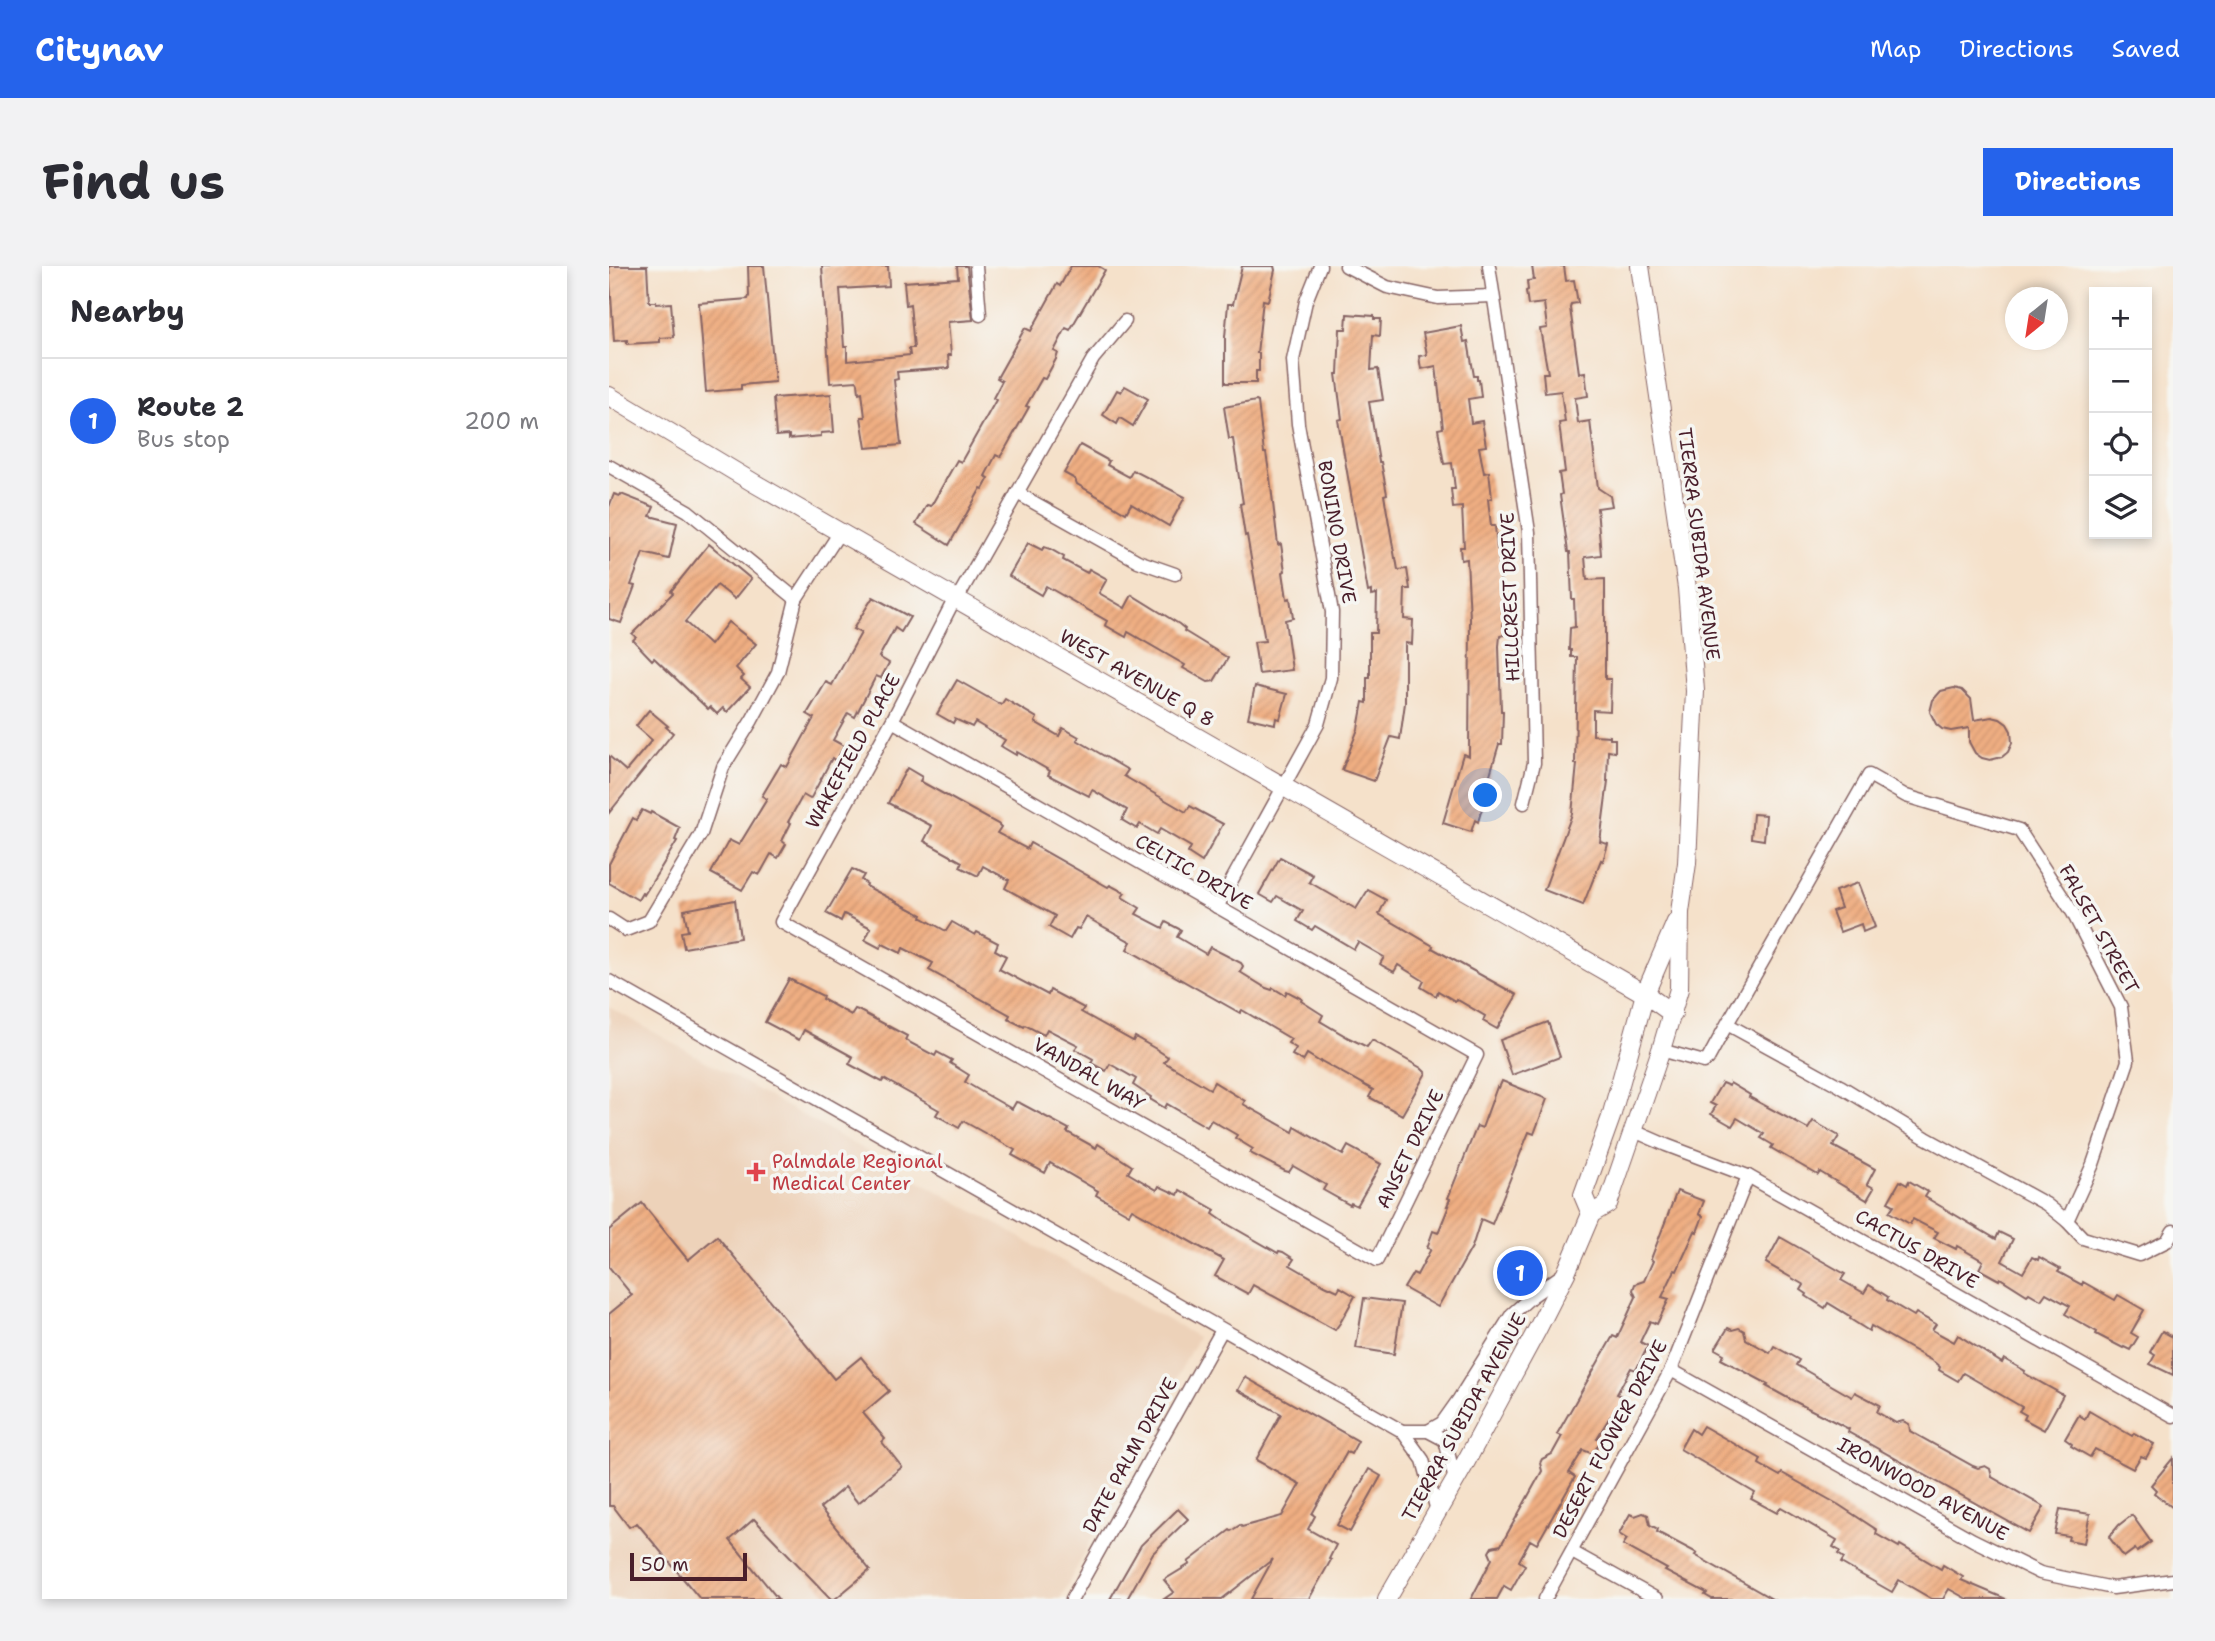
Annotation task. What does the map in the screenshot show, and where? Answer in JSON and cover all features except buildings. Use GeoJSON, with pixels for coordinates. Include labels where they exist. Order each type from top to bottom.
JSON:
{"type":"FeatureCollection","features":[{"type":"Feature","properties":{"kind":"main road","name":"TIERRA SUBIDA AVENUE"},"geometry":{"type":"LineString","coordinates":[[1388,1597],[1455,1480],[1566,1273],[1591,1214],[1608,1203],[1635,1131],[1679,989],[1680,912],[1687,863],[1695,691],[1687,588],[1640,266]]}},
{"type":"Feature","properties":{"kind":"main road","name":"WEST AVENUE Q 8"},"geometry":{"type":"LineString","coordinates":[[609,396],[840,532],[1645,994],[1673,1014]]}},
{"type":"Feature","properties":{"kind":"main road","name":"TIERRA SUBIDA AVENUE"},"geometry":{"type":"LineString","coordinates":[[1591,1214],[1583,1195],[1611,1117],[1645,994],[1680,912]]}},
{"type":"Feature","properties":{"kind":"street"},"geometry":{"type":"LineString","coordinates":[[976,266],[980,315]]}},
{"type":"Feature","properties":{"kind":"street","name":"BONINO DRIVE"},"geometry":{"type":"LineString","coordinates":[[1217,907],[1318,724],[1331,678],[1332,612],[1298,424],[1293,360],[1306,301],[1320,266]]}},
{"type":"Feature","properties":{"kind":"street"},"geometry":{"type":"LineString","coordinates":[[1346,266],[1387,287],[1438,298],[1493,296]]}},
{"type":"Feature","properties":{"kind":"street","name":"HILLCREST DRIVE"},"geometry":{"type":"LineString","coordinates":[[1489,266],[1529,532],[1534,763],[1524,803]]}},
{"type":"Feature","properties":{"kind":"street","name":"WAKEFIELD PLACE"},"geometry":{"type":"LineString","coordinates":[[781,922],[892,721],[956,598],[1093,359],[1125,321]]}},
{"type":"Feature","properties":{"kind":"street"},"geometry":{"type":"LineString","coordinates":[[609,466],[688,511],[796,599]]}},
{"type":"Feature","properties":{"kind":"street"},"geometry":{"type":"LineString","coordinates":[[1017,493],[1138,561],[1175,574]]}},
{"type":"Feature","properties":{"kind":"street"},"geometry":{"type":"LineString","coordinates":[[609,919],[627,930],[649,921],[701,834],[723,767],[778,672],[796,599],[840,532]]}},
{"type":"Feature","properties":{"kind":"street","name":"CELTIC DRIVE"},"geometry":{"type":"LineString","coordinates":[[892,721],[1477,1055]]}},
{"type":"Feature","properties":{"kind":"street","name":"FALSET STREET"},"geometry":{"type":"LineString","coordinates":[[1727,1024],[1869,775],[1906,796],[2019,830],[2073,913],[2121,1007],[2128,1061],[2093,1164],[2067,1221]]}},
{"type":"Feature","properties":{"kind":"street","name":"VANDAL WAY"},"geometry":{"type":"LineString","coordinates":[[781,922],[1377,1260]]}},
{"type":"Feature","properties":{"kind":"street"},"geometry":{"type":"LineString","coordinates":[[609,981],[1402,1431],[1423,1460],[1437,1511]]}},
{"type":"Feature","properties":{"kind":"street"},"geometry":{"type":"LineString","coordinates":[[1661,1050],[1704,1062],[1727,1024],[2046,1204],[2083,1238],[2139,1255],[2167,1241],[2173,1231]]}},
{"type":"Feature","properties":{"kind":"street","name":"ANSET DRIVE"},"geometry":{"type":"LineString","coordinates":[[1377,1260],[1477,1055]]}},
{"type":"Feature","properties":{"kind":"street","name":"CACTUS DRIVE"},"geometry":{"type":"LineString","coordinates":[[1635,1131],[1748,1176],[2173,1416]]}},
{"type":"Feature","properties":{"kind":"street","name":"DESERT FLOWER DRIVE"},"geometry":{"type":"LineString","coordinates":[[1545,1599],[1671,1370],[1748,1176]]}},
{"type":"Feature","properties":{"kind":"street"},"geometry":{"type":"LineString","coordinates":[[1428,1431],[1441,1423],[1512,1314],[1532,1296],[1566,1273]]}},
{"type":"Feature","properties":{"kind":"street","name":"DATE PALM DRIVE"},"geometry":{"type":"LineString","coordinates":[[1072,1599],[1222,1329]]}},
{"type":"Feature","properties":{"kind":"street","name":"IRONWOOD AVENUE"},"geometry":{"type":"LineString","coordinates":[[1671,1370],[1973,1540],[2040,1573],[2113,1588],[2173,1580]]}},
{"type":"Feature","properties":{"kind":"street"},"geometry":{"type":"LineString","coordinates":[[1402,1431],[1428,1431],[1445,1440],[1455,1480]]}},
{"type":"Feature","properties":{"kind":"street"},"geometry":{"type":"LineString","coordinates":[[1572,1552],[1657,1599]]}},
{"type":"Feature","properties":{"kind":"shaded area","name":"Palmdale Regional Medical Center"},"geometry":{"type":"Polygon","coordinates":[[[609,1007],[1198,1337],[1060,1599],[609,1599],[609,1007]]]}},
{"type":"Feature","properties":{"kind":"place","name":"Palmdale Regional Medical Center"},"geometry":{"type":"Point","coordinates":[756,1172]}},
{"type":"Feature","properties":{"kind":"place","name":"Route 2"},"geometry":{"type":"Point","coordinates":[1520,1273]}}]}
